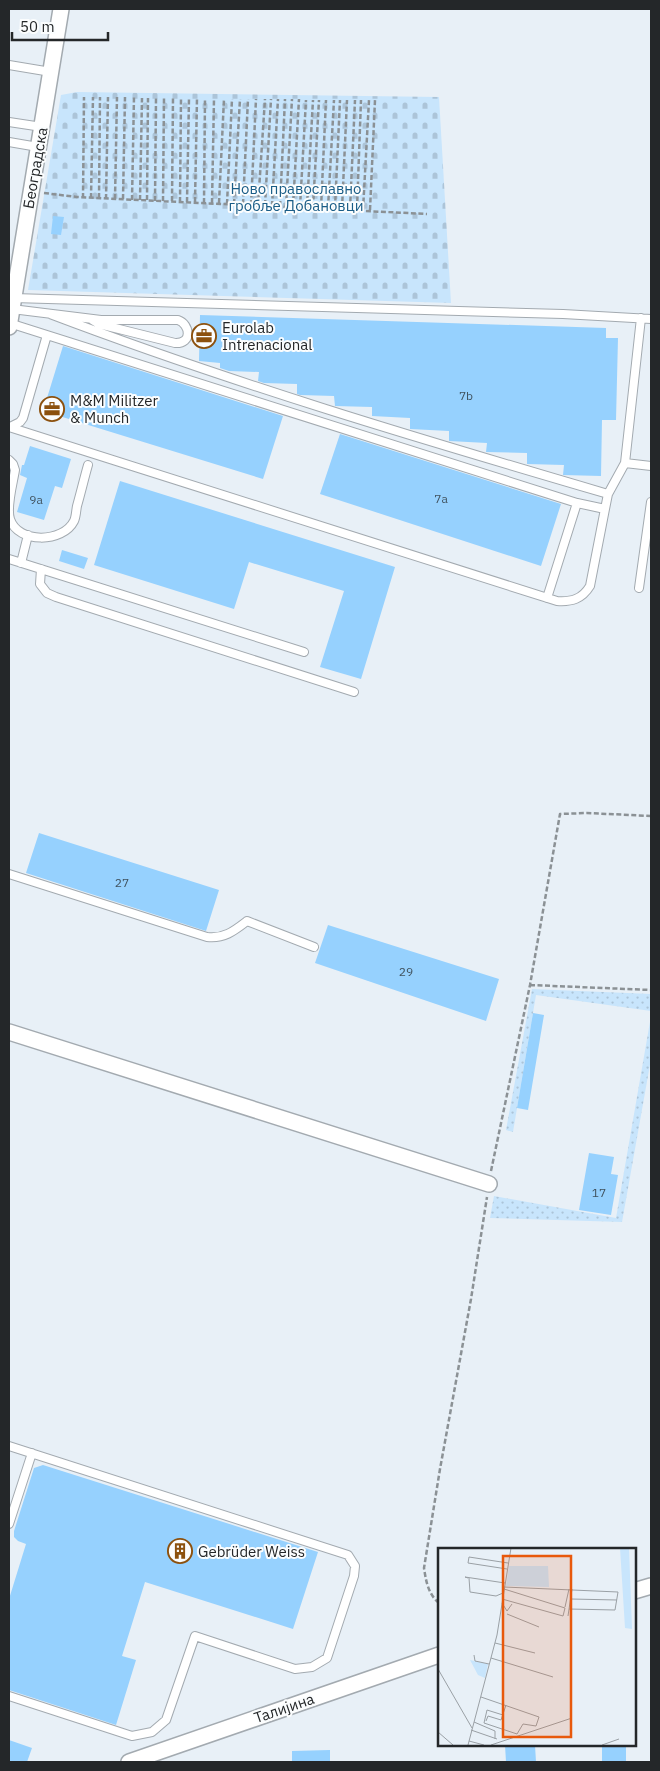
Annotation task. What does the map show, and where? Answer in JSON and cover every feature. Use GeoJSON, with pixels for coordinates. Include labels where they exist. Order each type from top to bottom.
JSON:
{"type":"FeatureCollection","features":[{"type":"Feature","properties":{"kind":"street","name":"Београдска"},"geometry":{"type":"LineString","coordinates":[[9,327],[12,310],[14,265],[42,127],[61,9]]}},
{"type":"Feature","properties":{"kind":"street"},"geometry":{"type":"LineString","coordinates":[[9,1032],[489,1184]]}},
{"type":"Feature","properties":{"kind":"street"},"geometry":{"type":"LineString","coordinates":[[635,1591],[651,1586]]}},
{"type":"Feature","properties":{"kind":"street","name":"Талијина"},"geometry":{"type":"LineString","coordinates":[[129,1762],[438,1655]]}},
{"type":"Feature","properties":{"kind":"lane"},"geometry":{"type":"LineString","coordinates":[[9,64],[51,72]]}},
{"type":"Feature","properties":{"kind":"lane"},"geometry":{"type":"LineString","coordinates":[[9,122],[42,127]]}},
{"type":"Feature","properties":{"kind":"lane"},"geometry":{"type":"LineString","coordinates":[[9,142],[38,146]]}},
{"type":"Feature","properties":{"kind":"lane"},"geometry":{"type":"LineString","coordinates":[[12,310],[91,319],[178,320],[185,326],[186,341],[175,343],[99,324],[91,319]]}},
{"type":"Feature","properties":{"kind":"lane"},"geometry":{"type":"LineString","coordinates":[[12,310],[563,314],[651,319]]}},
{"type":"Feature","properties":{"kind":"lane"},"geometry":{"type":"LineString","coordinates":[[12,310],[47,335],[605,509]]}},
{"type":"Feature","properties":{"kind":"lane"},"geometry":{"type":"LineString","coordinates":[[50,314],[249,385],[608,494]]}},
{"type":"Feature","properties":{"kind":"lane"},"geometry":{"type":"LineString","coordinates":[[10,427],[547,598],[557,601],[572,601],[586,592],[590,586],[608,494],[625,463],[641,318]]}},
{"type":"Feature","properties":{"kind":"lane"},"geometry":{"type":"LineString","coordinates":[[10,427],[20,422],[23,418],[47,335]]}},
{"type":"Feature","properties":{"kind":"lane"},"geometry":{"type":"LineString","coordinates":[[9,460],[15,470],[9,510],[10,519],[14,528],[20,533],[41,539],[65,530],[74,522],[88,465]]}},
{"type":"Feature","properties":{"kind":"lane"},"geometry":{"type":"LineString","coordinates":[[625,463],[651,466]]}},
{"type":"Feature","properties":{"kind":"lane"},"geometry":{"type":"LineString","coordinates":[[547,598],[578,502]]}},
{"type":"Feature","properties":{"kind":"lane"},"geometry":{"type":"LineString","coordinates":[[639,588],[651,502]]}},
{"type":"Feature","properties":{"kind":"lane"},"geometry":{"type":"LineString","coordinates":[[21,563],[28,535]]}},
{"type":"Feature","properties":{"kind":"lane"},"geometry":{"type":"LineString","coordinates":[[9,559],[304,652]]}},
{"type":"Feature","properties":{"kind":"lane"},"geometry":{"type":"LineString","coordinates":[[41,569],[40,584],[47,593],[56,598],[354,692]]}},
{"type":"Feature","properties":{"kind":"lane"},"geometry":{"type":"LineString","coordinates":[[9,874],[207,936],[226,935],[247,921],[314,947]]}},
{"type":"Feature","properties":{"kind":"lane"},"geometry":{"type":"LineString","coordinates":[[9,1446],[348,1555],[355,1566],[354,1576],[327,1658],[312,1667],[295,1669],[195,1636],[166,1720],[152,1732],[132,1736],[9,1696]]}},
{"type":"Feature","properties":{"kind":"lane"},"geometry":{"type":"LineString","coordinates":[[9,1524],[32,1453]]}},
{"type":"Feature","properties":{"kind":"path"},"geometry":{"type":"LineString","coordinates":[[83,198],[84,97]]}},
{"type":"Feature","properties":{"kind":"path"},"geometry":{"type":"LineString","coordinates":[[91,198],[93,97]]}},
{"type":"Feature","properties":{"kind":"path"},"geometry":{"type":"LineString","coordinates":[[99,198],[100,97]]}},
{"type":"Feature","properties":{"kind":"path"},"geometry":{"type":"LineString","coordinates":[[106,199],[108,97]]}},
{"type":"Feature","properties":{"kind":"path"},"geometry":{"type":"LineString","coordinates":[[115,199],[117,97]]}},
{"type":"Feature","properties":{"kind":"path"},"geometry":{"type":"LineString","coordinates":[[123,199],[125,98]]}},
{"type":"Feature","properties":{"kind":"path"},"geometry":{"type":"LineString","coordinates":[[132,200],[134,98]]}},
{"type":"Feature","properties":{"kind":"path"},"geometry":{"type":"LineString","coordinates":[[140,200],[142,98]]}},
{"type":"Feature","properties":{"kind":"path"},"geometry":{"type":"LineString","coordinates":[[147,200],[148,98]]}},
{"type":"Feature","properties":{"kind":"path"},"geometry":{"type":"LineString","coordinates":[[155,200],[156,98]]}},
{"type":"Feature","properties":{"kind":"path"},"geometry":{"type":"LineString","coordinates":[[163,201],[164,98]]}},
{"type":"Feature","properties":{"kind":"path"},"geometry":{"type":"LineString","coordinates":[[172,201],[173,98]]}},
{"type":"Feature","properties":{"kind":"path"},"geometry":{"type":"LineString","coordinates":[[180,202],[182,98]]}},
{"type":"Feature","properties":{"kind":"path"},"geometry":{"type":"LineString","coordinates":[[187,202],[189,98]]}},
{"type":"Feature","properties":{"kind":"path"},"geometry":{"type":"LineString","coordinates":[[195,202],[197,98]]}},
{"type":"Feature","properties":{"kind":"path"},"geometry":{"type":"LineString","coordinates":[[204,203],[205,98]]}},
{"type":"Feature","properties":{"kind":"path"},"geometry":{"type":"LineString","coordinates":[[212,203],[214,98]]}},
{"type":"Feature","properties":{"kind":"path"},"geometry":{"type":"LineString","coordinates":[[220,203],[224,98]]}},
{"type":"Feature","properties":{"kind":"path"},"geometry":{"type":"LineString","coordinates":[[227,204],[232,99]]}},
{"type":"Feature","properties":{"kind":"path"},"geometry":{"type":"LineString","coordinates":[[234,204],[240,99]]}},
{"type":"Feature","properties":{"kind":"path"},"geometry":{"type":"LineString","coordinates":[[243,204],[248,99]]}},
{"type":"Feature","properties":{"kind":"path"},"geometry":{"type":"LineString","coordinates":[[251,205],[256,99]]}},
{"type":"Feature","properties":{"kind":"path"},"geometry":{"type":"LineString","coordinates":[[258,205],[265,99]]}},
{"type":"Feature","properties":{"kind":"path"},"geometry":{"type":"LineString","coordinates":[[265,205],[272,99]]}},
{"type":"Feature","properties":{"kind":"path"},"geometry":{"type":"LineString","coordinates":[[272,206],[278,99]]}},
{"type":"Feature","properties":{"kind":"path"},"geometry":{"type":"LineString","coordinates":[[280,206],[285,99]]}},
{"type":"Feature","properties":{"kind":"path"},"geometry":{"type":"LineString","coordinates":[[286,206],[292,99]]}},
{"type":"Feature","properties":{"kind":"path"},"geometry":{"type":"LineString","coordinates":[[293,206],[299,99]]}},
{"type":"Feature","properties":{"kind":"path"},"geometry":{"type":"LineString","coordinates":[[300,207],[306,100]]}},
{"type":"Feature","properties":{"kind":"path"},"geometry":{"type":"LineString","coordinates":[[307,207],[313,100]]}},
{"type":"Feature","properties":{"kind":"path"},"geometry":{"type":"LineString","coordinates":[[313,207],[319,100]]}},
{"type":"Feature","properties":{"kind":"path"},"geometry":{"type":"LineString","coordinates":[[321,208],[326,100]]}},
{"type":"Feature","properties":{"kind":"path"},"geometry":{"type":"LineString","coordinates":[[328,208],[334,100]]}},
{"type":"Feature","properties":{"kind":"path"},"geometry":{"type":"LineString","coordinates":[[335,208],[340,100]]}},
{"type":"Feature","properties":{"kind":"path"},"geometry":{"type":"LineString","coordinates":[[342,209],[348,100]]}},
{"type":"Feature","properties":{"kind":"path"},"geometry":{"type":"LineString","coordinates":[[350,209],[355,100]]}},
{"type":"Feature","properties":{"kind":"path"},"geometry":{"type":"LineString","coordinates":[[357,209],[361,100]]}},
{"type":"Feature","properties":{"kind":"path"},"geometry":{"type":"LineString","coordinates":[[363,210],[369,100]]}},
{"type":"Feature","properties":{"kind":"path"},"geometry":{"type":"LineString","coordinates":[[370,210],[375,100]]}},
{"type":"Feature","properties":{"kind":"path"},"geometry":{"type":"LineString","coordinates":[[30,191],[83,198],[293,206],[427,214]]}},
{"type":"Feature","properties":{"kind":"path"},"geometry":{"type":"LineString","coordinates":[[438,1602],[426,1584],[424,1568],[438,1478],[472,1298],[489,1184],[530,984],[560,814],[587,813],[651,816]]}},
{"type":"Feature","properties":{"kind":"path"},"geometry":{"type":"LineString","coordinates":[[530,984],[651,990]]}},
{"type":"Feature","properties":{"kind":"green space","name":"Ново православно гробље Добановци"},"geometry":{"type":"Polygon","coordinates":[[[77,92],[439,97],[451,303],[28,290],[61,95],[77,92]]]}},
{"type":"Feature","properties":{"kind":"green space"},"geometry":{"type":"Polygon","coordinates":[[[532,989],[651,994],[651,1011],[536,995],[513,1132],[506,1130],[532,989]]]}},
{"type":"Feature","properties":{"kind":"green space"},"geometry":{"type":"Polygon","coordinates":[[[651,1016],[651,1059],[622,1222],[490,1218],[494,1196],[616,1218],[651,1016]]]}},
{"type":"Feature","properties":{"kind":"building"},"geometry":{"type":"Polygon","coordinates":[[[53,216],[64,217],[61,235],[51,234],[53,216]]]}},
{"type":"Feature","properties":{"kind":"building"},"geometry":{"type":"Polygon","coordinates":[[[200,315],[606,328],[606,338],[618,338],[616,420],[602,420],[601,476],[563,475],[564,465],[527,464],[527,453],[486,452],[487,443],[449,441],[449,431],[410,429],[410,418],[372,416],[372,407],[335,406],[334,396],[300,395],[297,394],[297,384],[264,383],[258,381],[259,372],[229,371],[220,368],[220,363],[199,361],[200,315]]]}},
{"type":"Feature","properties":{"kind":"building"},"geometry":{"type":"Polygon","coordinates":[[[63,346],[283,416],[263,479],[43,411],[63,346]]]}},
{"type":"Feature","properties":{"kind":"building"},"geometry":{"type":"Polygon","coordinates":[[[340,434],[561,504],[541,566],[320,494],[340,434]]]}},
{"type":"Feature","properties":{"kind":"building"},"geometry":{"type":"Polygon","coordinates":[[[30,446],[71,459],[62,488],[55,486],[44,520],[17,512],[27,478],[20,475],[30,446]]]}},
{"type":"Feature","properties":{"kind":"building"},"geometry":{"type":"Polygon","coordinates":[[[120,481],[395,567],[361,679],[320,667],[344,591],[249,562],[234,609],[94,565],[120,481]]]}},
{"type":"Feature","properties":{"kind":"building"},"geometry":{"type":"Polygon","coordinates":[[[62,550],[88,558],[84,569],[59,561],[62,550]]]}},
{"type":"Feature","properties":{"kind":"building"},"geometry":{"type":"Polygon","coordinates":[[[39,833],[219,890],[206,931],[26,873],[39,833]]]}},
{"type":"Feature","properties":{"kind":"building"},"geometry":{"type":"Polygon","coordinates":[[[328,925],[499,979],[486,1021],[315,963],[328,925]]]}},
{"type":"Feature","properties":{"kind":"building"},"geometry":{"type":"Polygon","coordinates":[[[533,1013],[544,1015],[528,1110],[517,1108],[533,1013]]]}},
{"type":"Feature","properties":{"kind":"building"},"geometry":{"type":"Polygon","coordinates":[[[589,1153],[614,1157],[611,1174],[618,1175],[611,1215],[579,1210],[589,1153]]]}},
{"type":"Feature","properties":{"kind":"building"},"geometry":{"type":"Polygon","coordinates":[[[43,1465],[318,1552],[293,1629],[145,1582],[122,1656],[136,1660],[116,1725],[9,1690],[9,1599],[26,1544],[14,1537],[14,1531],[34,1468],[43,1465]]]}},
{"type":"Feature","properties":{"kind":"building"},"geometry":{"type":"Polygon","coordinates":[[[9,1740],[32,1748],[27,1762],[9,1762],[9,1740]]]}},
{"type":"Feature","properties":{"kind":"building"},"geometry":{"type":"Polygon","coordinates":[[[505,1746],[535,1746],[536,1762],[506,1762],[505,1746]]]}},
{"type":"Feature","properties":{"kind":"building"},"geometry":{"type":"Polygon","coordinates":[[[602,1746],[626,1746],[626,1762],[602,1762],[602,1746]]]}},
{"type":"Feature","properties":{"kind":"building"},"geometry":{"type":"Polygon","coordinates":[[[330,1750],[330,1762],[292,1762],[292,1751],[330,1750]]]}},
{"type":"Feature","properties":{"kind":"place","name":"Eurolab Intrenacional"},"geometry":{"type":"Point","coordinates":[204,336]}},
{"type":"Feature","properties":{"kind":"place","name":"M&M Militzer & Munch"},"geometry":{"type":"Point","coordinates":[52,409]}},
{"type":"Feature","properties":{"kind":"place","name":"Gebrüder Weiss"},"geometry":{"type":"Point","coordinates":[180,1551]}}]}
